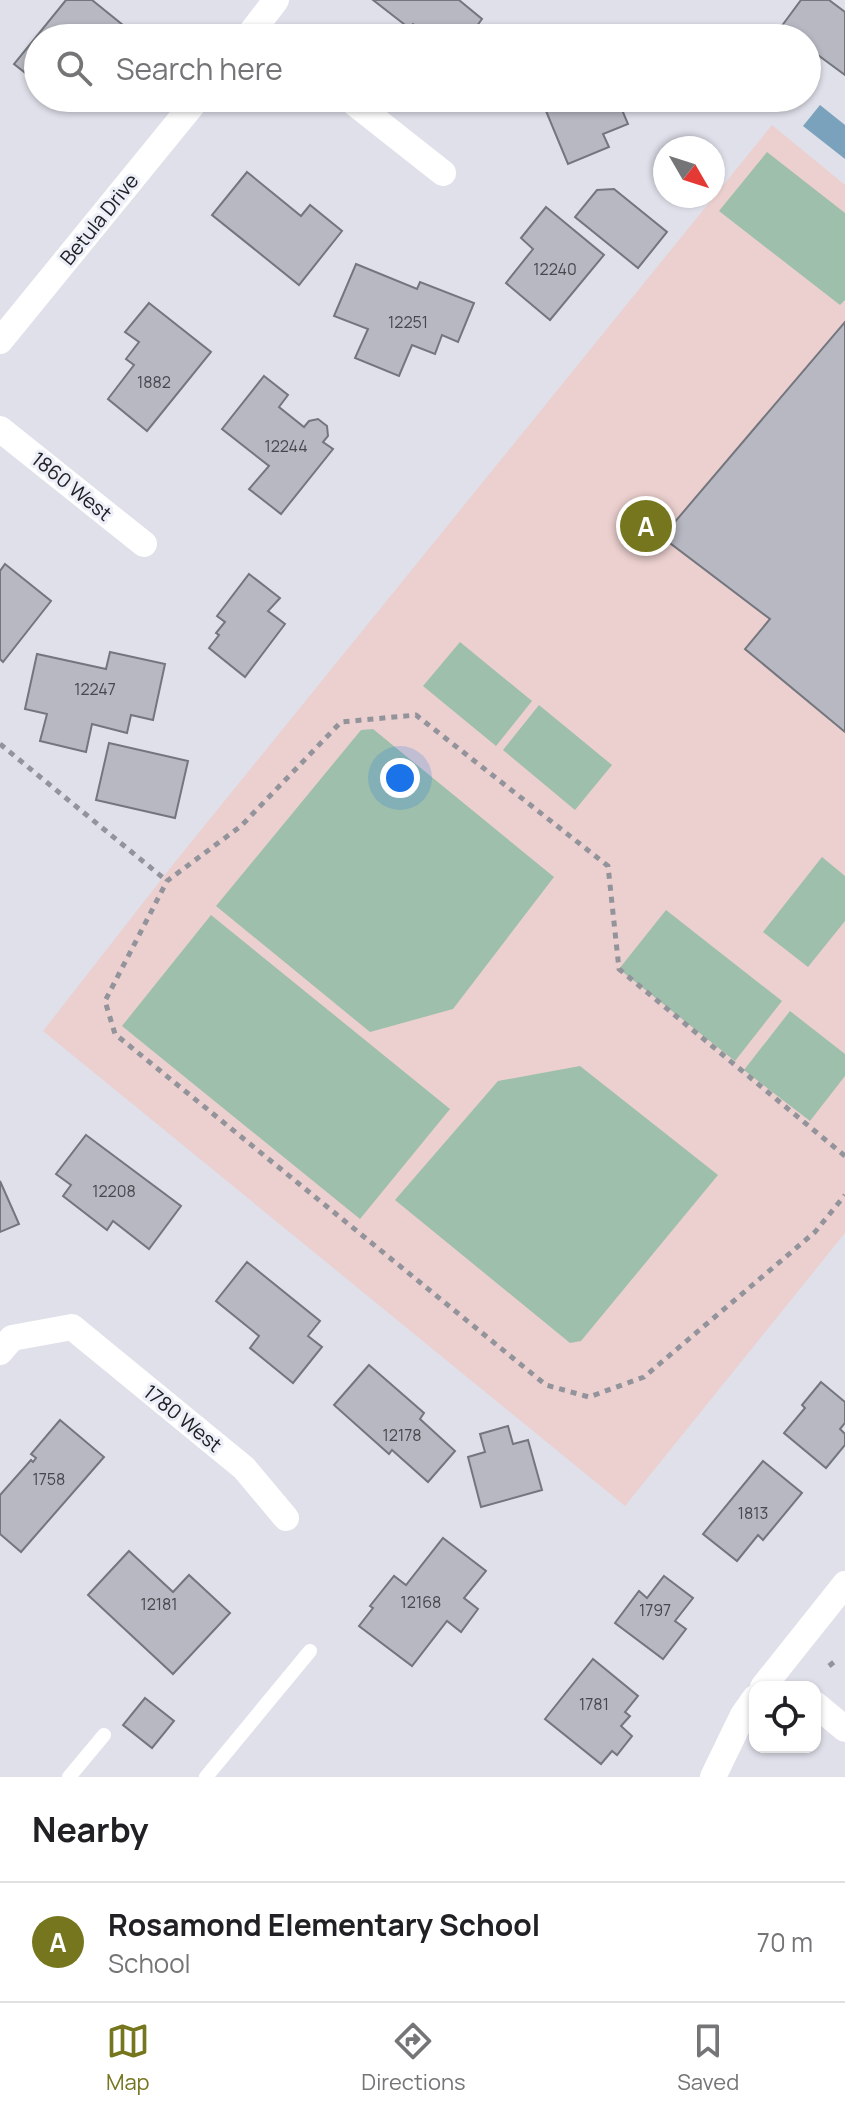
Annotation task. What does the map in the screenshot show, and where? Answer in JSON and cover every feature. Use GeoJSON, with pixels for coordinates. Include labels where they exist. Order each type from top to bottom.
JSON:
{"type":"FeatureCollection","features":[{"type":"Feature","properties":{"kind":"street"},"geometry":{"type":"LineString","coordinates":[[263,24],[276,0]]}},
{"type":"Feature","properties":{"kind":"street","name":"Betula Drive"},"geometry":{"type":"LineString","coordinates":[[0,341],[187,112]]}},
{"type":"Feature","properties":{"kind":"street"},"geometry":{"type":"LineString","coordinates":[[366,112],[443,173]]}},
{"type":"Feature","properties":{"kind":"street","name":"1860 West"},"geometry":{"type":"LineString","coordinates":[[0,429],[144,544]]}},
{"type":"Feature","properties":{"kind":"street","name":"1780 West"},"geometry":{"type":"LineString","coordinates":[[0,1352],[12,1338],[72,1327],[244,1468],[286,1518]]}},
{"type":"Feature","properties":{"kind":"street"},"geometry":{"type":"LineString","coordinates":[[778,1681],[845,1584]]}},
{"type":"Feature","properties":{"kind":"street"},"geometry":{"type":"LineString","coordinates":[[713,1777],[749,1706]]}},
{"type":"Feature","properties":{"kind":"street"},"geometry":{"type":"LineString","coordinates":[[821,1709],[845,1729]]}},
{"type":"Feature","properties":{"kind":"lane"},"geometry":{"type":"LineString","coordinates":[[206,1777],[310,1651]]}},
{"type":"Feature","properties":{"kind":"lane"},"geometry":{"type":"LineString","coordinates":[[69,1777],[104,1735]]}},
{"type":"Feature","properties":{"kind":"path"},"geometry":{"type":"LineString","coordinates":[[845,1156],[619,969],[608,866],[416,715],[341,722],[241,826],[167,881],[105,1001],[115,1034],[546,1385],[589,1397],[644,1377],[815,1232],[845,1195]]}},
{"type":"Feature","properties":{"kind":"path"},"geometry":{"type":"LineString","coordinates":[[0,744],[167,881]]}},
{"type":"Feature","properties":{"kind":"shaded area"},"geometry":{"type":"Polygon","coordinates":[[[772,125],[845,185],[845,1233],[625,1506],[43,1031],[171,867],[705,208],[725,208],[725,183],[772,125]]]}},
{"type":"Feature","properties":{"kind":"green space"},"geometry":{"type":"Polygon","coordinates":[[[767,152],[845,213],[845,300],[840,305],[719,211],[725,208],[725,204],[767,152]]]}},
{"type":"Feature","properties":{"kind":"green space"},"geometry":{"type":"Polygon","coordinates":[[[460,642],[532,701],[496,746],[423,686],[460,642]]]}},
{"type":"Feature","properties":{"kind":"green space"},"geometry":{"type":"Polygon","coordinates":[[[539,705],[612,765],[575,810],[503,750],[539,705]]]}},
{"type":"Feature","properties":{"kind":"green space"},"geometry":{"type":"Polygon","coordinates":[[[373,729],[554,877],[453,1009],[370,1032],[216,906],[361,730],[373,729]]]}},
{"type":"Feature","properties":{"kind":"green space"},"geometry":{"type":"Polygon","coordinates":[[[822,857],[845,876],[845,921],[808,967],[763,932],[822,857]]]}},
{"type":"Feature","properties":{"kind":"green space"},"geometry":{"type":"Polygon","coordinates":[[[666,910],[782,1001],[735,1061],[619,969],[666,910]]]}},
{"type":"Feature","properties":{"kind":"green space"},"geometry":{"type":"Polygon","coordinates":[[[211,915],[450,1109],[360,1219],[122,1026],[211,915]]]}},
{"type":"Feature","properties":{"kind":"green space"},"geometry":{"type":"Polygon","coordinates":[[[790,1011],[845,1054],[845,1076],[810,1121],[744,1070],[790,1011]]]}},
{"type":"Feature","properties":{"kind":"green space"},"geometry":{"type":"Polygon","coordinates":[[[580,1066],[718,1175],[581,1341],[570,1343],[395,1200],[498,1081],[580,1066]]]}},
{"type":"Feature","properties":{"kind":"water"},"geometry":{"type":"Polygon","coordinates":[[[821,106],[845,125],[845,159],[803,126],[814,112],[821,112],[821,106]]]}},
{"type":"Feature","properties":{"kind":"building"},"geometry":{"type":"Polygon","coordinates":[[[66,0],[92,0],[122,24],[46,24],[66,0]]]}},
{"type":"Feature","properties":{"kind":"building"},"geometry":{"type":"Polygon","coordinates":[[[373,0],[459,0],[482,19],[478,24],[404,24],[373,0]]]}},
{"type":"Feature","properties":{"kind":"building"},"geometry":{"type":"Polygon","coordinates":[[[801,0],[829,0],[845,12],[845,75],[821,57],[821,24],[783,24],[801,0]]]}},
{"type":"Feature","properties":{"kind":"building"},"geometry":{"type":"Polygon","coordinates":[[[24,52],[24,72],[14,64],[24,52]]]}},
{"type":"Feature","properties":{"kind":"building"},"geometry":{"type":"Polygon","coordinates":[[[546,112],[623,112],[628,124],[603,134],[609,147],[568,164],[546,112]]]}},
{"type":"Feature","properties":{"kind":"building"},"geometry":{"type":"Polygon","coordinates":[[[247,172],[301,216],[310,205],[342,231],[299,285],[212,215],[247,172]]]}},
{"type":"Feature","properties":{"kind":"building"},"geometry":{"type":"Polygon","coordinates":[[[614,189],[667,232],[638,268],[575,217],[597,190],[614,189]]]}},
{"type":"Feature","properties":{"kind":"building"},"geometry":{"type":"Polygon","coordinates":[[[546,207],[604,255],[550,320],[506,283],[533,249],[521,238],[546,207]]]}},
{"type":"Feature","properties":{"kind":"building"},"geometry":{"type":"Polygon","coordinates":[[[356,264],[417,289],[420,282],[474,303],[458,342],[442,335],[435,354],[412,345],[399,376],[355,358],[368,329],[334,316],[356,264]]]}},
{"type":"Feature","properties":{"kind":"building"},"geometry":{"type":"Polygon","coordinates":[[[149,303],[211,352],[147,431],[108,399],[134,365],[126,359],[139,342],[125,332],[149,303]]]}},
{"type":"Feature","properties":{"kind":"building"},"geometry":{"type":"Polygon","coordinates":[[[845,322],[845,732],[745,649],[770,619],[662,537],[845,322]]]}},
{"type":"Feature","properties":{"kind":"building"},"geometry":{"type":"Polygon","coordinates":[[[264,376],[288,395],[279,407],[304,427],[309,421],[318,419],[327,426],[328,436],[323,442],[333,449],[281,514],[249,489],[269,466],[222,429],[264,376]]]}},
{"type":"Feature","properties":{"kind":"building"},"geometry":{"type":"Polygon","coordinates":[[[5,564],[51,601],[3,662],[0,659],[0,571],[5,564]]]}},
{"type":"Feature","properties":{"kind":"building"},"geometry":{"type":"Polygon","coordinates":[[[249,574],[280,598],[268,611],[285,624],[245,677],[209,648],[225,622],[217,616],[249,574]]]}},
{"type":"Feature","properties":{"kind":"building"},"geometry":{"type":"Polygon","coordinates":[[[110,652],[165,664],[153,720],[131,715],[127,733],[92,724],[86,752],[40,741],[47,714],[25,709],[37,654],[106,669],[110,652]]]}},
{"type":"Feature","properties":{"kind":"building"},"geometry":{"type":"Polygon","coordinates":[[[109,743],[188,761],[175,818],[96,800],[109,743]]]}},
{"type":"Feature","properties":{"kind":"building"},"geometry":{"type":"Polygon","coordinates":[[[86,1135],[181,1206],[149,1249],[113,1221],[107,1230],[63,1196],[71,1185],[56,1174],[86,1135]]]}},
{"type":"Feature","properties":{"kind":"building"},"geometry":{"type":"Polygon","coordinates":[[[0,1181],[19,1224],[0,1232],[0,1181]]]}},
{"type":"Feature","properties":{"kind":"building"},"geometry":{"type":"Polygon","coordinates":[[[247,1262],[320,1321],[308,1336],[322,1347],[293,1383],[250,1348],[259,1336],[216,1301],[247,1262]]]}},
{"type":"Feature","properties":{"kind":"building"},"geometry":{"type":"Polygon","coordinates":[[[369,1365],[424,1413],[420,1419],[455,1451],[428,1482],[392,1450],[389,1454],[334,1405],[369,1365]]]}},
{"type":"Feature","properties":{"kind":"building"},"geometry":{"type":"Polygon","coordinates":[[[821,1382],[845,1402],[845,1423],[840,1429],[845,1434],[845,1445],[826,1468],[784,1433],[821,1382]]]}},
{"type":"Feature","properties":{"kind":"building"},"geometry":{"type":"Polygon","coordinates":[[[60,1420],[104,1457],[21,1552],[0,1534],[0,1495],[31,1460],[33,1462],[36,1458],[31,1454],[60,1420]]]}},
{"type":"Feature","properties":{"kind":"building"},"geometry":{"type":"Polygon","coordinates":[[[508,1426],[513,1444],[528,1440],[542,1490],[481,1507],[468,1457],[485,1452],[480,1434],[508,1426]]]}},
{"type":"Feature","properties":{"kind":"building"},"geometry":{"type":"Polygon","coordinates":[[[763,1461],[802,1493],[763,1540],[758,1535],[737,1561],[703,1534],[763,1461]]]}},
{"type":"Feature","properties":{"kind":"building"},"geometry":{"type":"Polygon","coordinates":[[[443,1538],[486,1571],[464,1598],[478,1609],[461,1632],[447,1621],[412,1666],[359,1626],[373,1608],[370,1606],[394,1576],[406,1585],[443,1538]]]}},
{"type":"Feature","properties":{"kind":"building"},"geometry":{"type":"Polygon","coordinates":[[[129,1551],[173,1592],[189,1575],[230,1613],[173,1674],[88,1595],[129,1551]]]}},
{"type":"Feature","properties":{"kind":"building"},"geometry":{"type":"Polygon","coordinates":[[[664,1576],[693,1598],[675,1621],[686,1629],[663,1659],[615,1623],[639,1591],[647,1598],[664,1576]]]}},
{"type":"Feature","properties":{"kind":"building"},"geometry":{"type":"Polygon","coordinates":[[[593,1659],[638,1696],[625,1712],[630,1716],[621,1726],[632,1736],[617,1755],[612,1751],[601,1764],[545,1719],[593,1659]]]}},
{"type":"Feature","properties":{"kind":"building"},"geometry":{"type":"Polygon","coordinates":[[[145,1698],[174,1721],[152,1748],[123,1725],[145,1698]]]}},
{"type":"Feature","properties":{"kind":"place","name":"Rosamond Elementary School"},"geometry":{"type":"Point","coordinates":[646,526]}}]}
